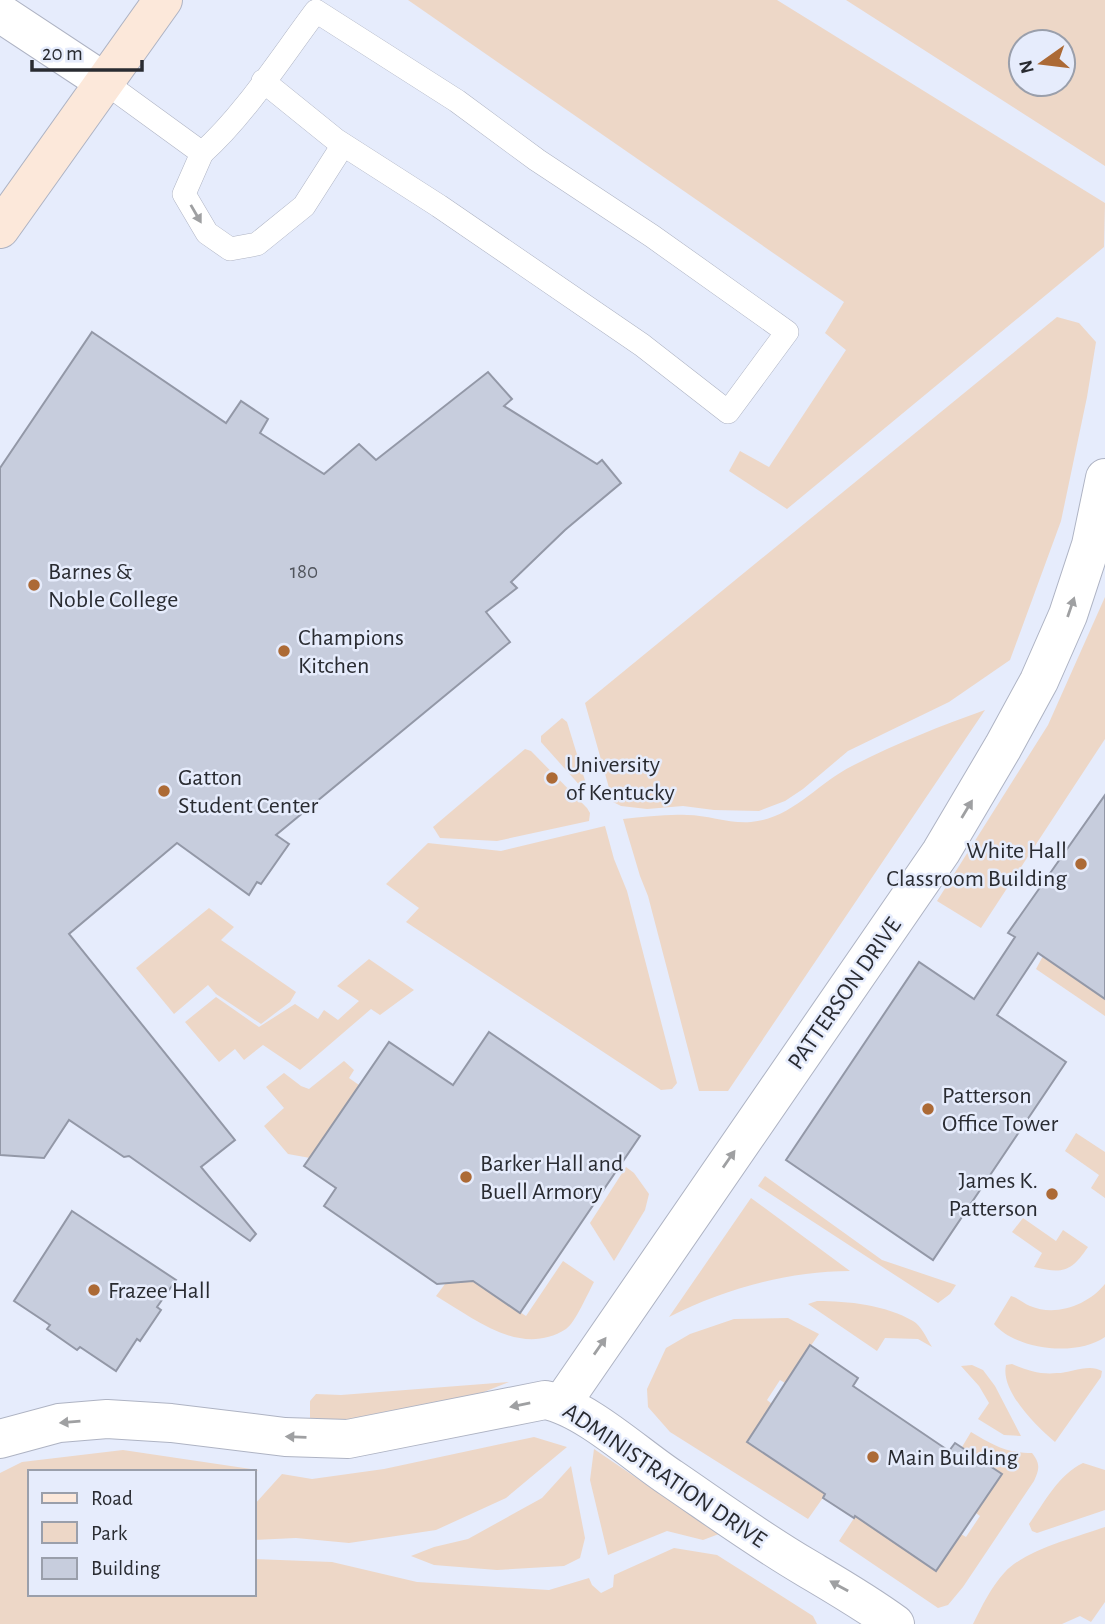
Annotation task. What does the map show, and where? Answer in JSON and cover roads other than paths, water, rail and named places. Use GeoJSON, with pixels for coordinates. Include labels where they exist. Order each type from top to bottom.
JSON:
{"type":"FeatureCollection","features":[{"type":"Feature","properties":{"kind":"main road"},"geometry":{"type":"LineString","coordinates":[[0,229],[163,0]]}},
{"type":"Feature","properties":{"kind":"street"},"geometry":{"type":"LineString","coordinates":[[0,13],[103,81]]}},
{"type":"Feature","properties":{"kind":"street","name":"PATTERSON DRIVE"},"geometry":{"type":"LineString","coordinates":[[562,1403],[941,852],[1039,681],[1068,615],[1091,545],[1105,478]]}},
{"type":"Feature","properties":{"kind":"street","name":"ADMINISTRATION DRIVE"},"geometry":{"type":"LineString","coordinates":[[0,1439],[59,1423],[107,1419],[172,1423],[285,1437],[348,1439],[545,1400],[562,1403],[804,1567],[849,1591],[895,1624]]}},
{"type":"Feature","properties":{"kind":"lane"},"geometry":{"type":"LineString","coordinates":[[263,81],[343,145],[439,206],[642,345],[728,412],[787,332],[457,102],[316,11],[221,136],[202,153],[184,194],[207,233],[230,249],[257,244],[304,206],[343,145]]}},
{"type":"Feature","properties":{"kind":"lane"},"geometry":{"type":"LineString","coordinates":[[103,81],[202,153]]}},
{"type":"Feature","properties":{"kind":"place","name":"Barnes & Noble College"},"geometry":{"type":"Point","coordinates":[34,585]}},
{"type":"Feature","properties":{"kind":"place","name":"Champions Kitchen"},"geometry":{"type":"Point","coordinates":[284,651]}},
{"type":"Feature","properties":{"kind":"place","name":"University of Kentucky"},"geometry":{"type":"Point","coordinates":[552,778]}},
{"type":"Feature","properties":{"kind":"place","name":"Gatton Student Center"},"geometry":{"type":"Point","coordinates":[164,791]}},
{"type":"Feature","properties":{"kind":"place","name":"White Hall Classroom Building"},"geometry":{"type":"Point","coordinates":[1081,864]}},
{"type":"Feature","properties":{"kind":"place","name":"Patterson Office Tower"},"geometry":{"type":"Point","coordinates":[928,1109]}},
{"type":"Feature","properties":{"kind":"place","name":"Barker Hall and Buell Armory"},"geometry":{"type":"Point","coordinates":[466,1177]}},
{"type":"Feature","properties":{"kind":"place","name":"James K. Patterson"},"geometry":{"type":"Point","coordinates":[1052,1194]}},
{"type":"Feature","properties":{"kind":"place","name":"Frazee Hall"},"geometry":{"type":"Point","coordinates":[94,1290]}},
{"type":"Feature","properties":{"kind":"place","name":"Main Building"},"geometry":{"type":"Point","coordinates":[873,1457]}}]}
